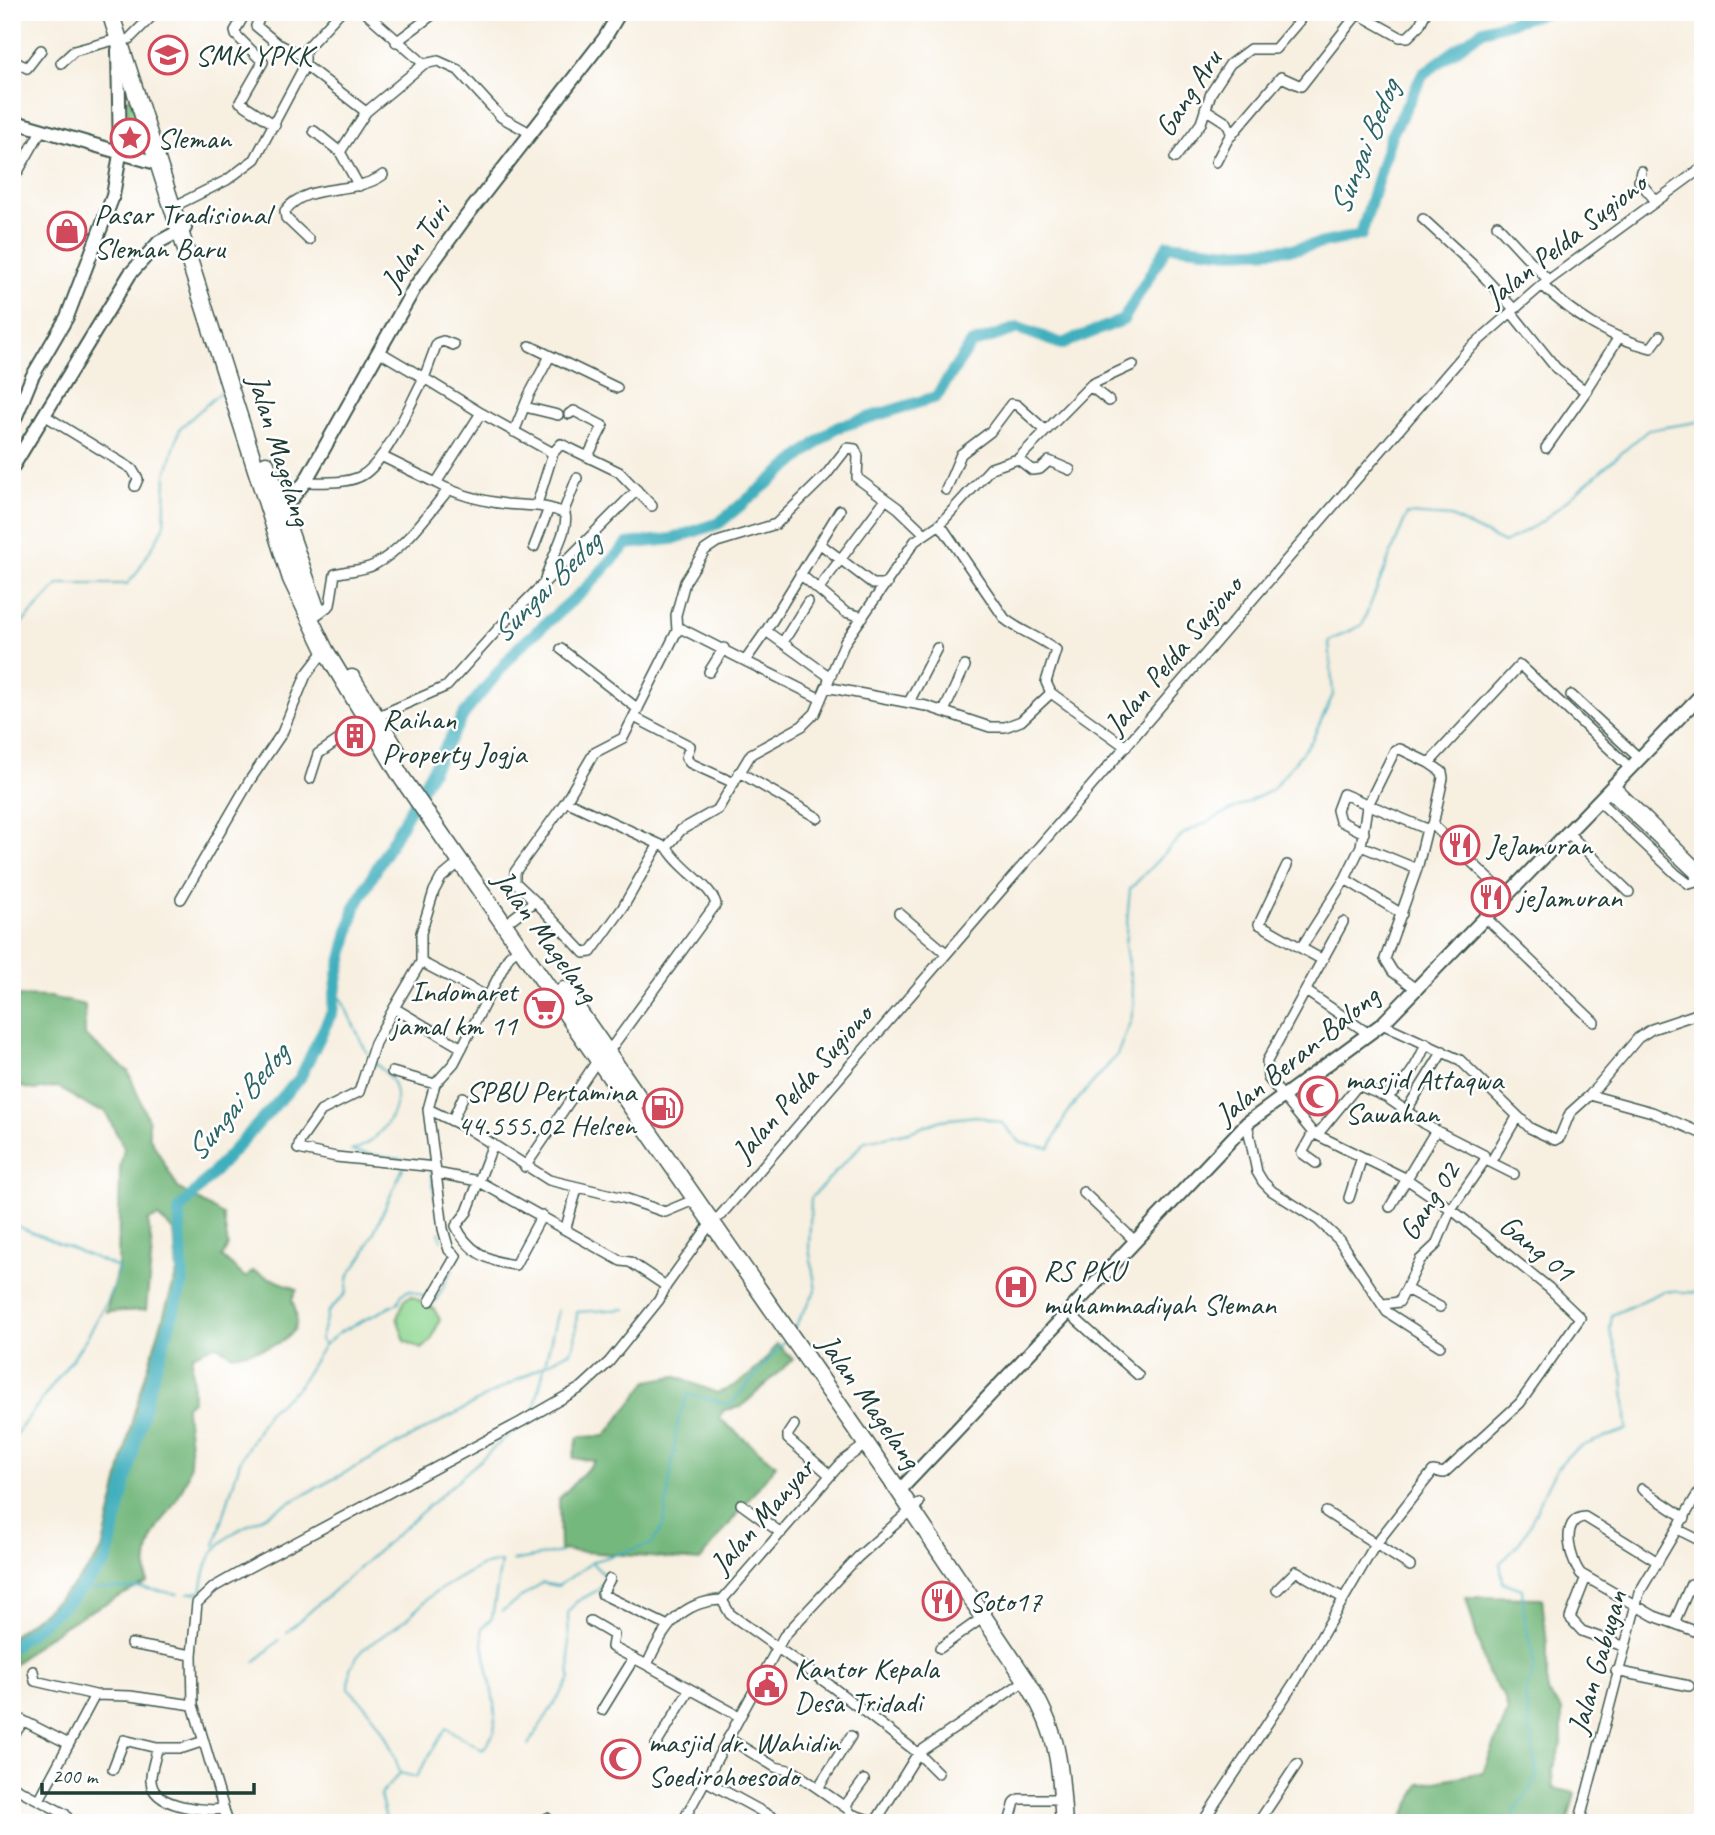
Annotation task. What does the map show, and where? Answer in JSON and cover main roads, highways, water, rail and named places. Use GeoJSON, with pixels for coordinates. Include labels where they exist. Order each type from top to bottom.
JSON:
{"type":"FeatureCollection","features":[{"type":"Feature","properties":{"kind":"highway","name":"Jalan Magelang"},"geometry":{"type":"LineString","coordinates":[[110,12],[124,39],[177,205],[181,230]]}},
{"type":"Feature","properties":{"kind":"highway","name":"Jalan Magelang"},"geometry":{"type":"LineString","coordinates":[[121,12],[126,87],[181,230],[277,517],[318,614],[371,719]]}},
{"type":"Feature","properties":{"kind":"highway","name":"Jalan Magelang"},"geometry":{"type":"LineString","coordinates":[[277,517],[291,579],[325,650],[430,811],[513,918],[582,1025]]}},
{"type":"Feature","properties":{"kind":"highway","name":"Jalan Magelang"},"geometry":{"type":"LineString","coordinates":[[430,811],[459,863],[604,1055],[865,1445],[903,1489]]}},
{"type":"Feature","properties":{"kind":"highway","name":"Jalan Magelang"},"geometry":{"type":"LineString","coordinates":[[604,1055],[696,1199],[715,1220],[1055,1711],[1063,1730],[1073,1823]]}},
{"type":"Feature","properties":{"kind":"highway","name":"Jalan Magelang"},"geometry":{"type":"LineString","coordinates":[[915,1507],[982,1618],[1026,1680],[1053,1730],[1064,1823]]}},
{"type":"Feature","properties":{"kind":"main road","name":"Jalan Turi"},"geometry":{"type":"LineString","coordinates":[[277,517],[305,482],[420,281],[604,39],[620,12]]}},
{"type":"Feature","properties":{"kind":"main road"},"geometry":{"type":"LineString","coordinates":[[12,426],[32,377],[67,317],[113,195],[126,87]]}},
{"type":"Feature","properties":{"kind":"main road"},"geometry":{"type":"LineString","coordinates":[[12,121],[156,163]]}},
{"type":"Feature","properties":{"kind":"main road"},"geometry":{"type":"LineString","coordinates":[[13,464],[136,265],[159,242],[181,230]]}},
{"type":"Feature","properties":{"kind":"main road","name":"Jalan Beran-Balong"},"geometry":{"type":"LineString","coordinates":[[903,1489],[1248,1123],[1382,1024],[1703,693]]}},
{"type":"Feature","properties":{"kind":"waterway","name":"Sungai Bedog"},"geometry":{"type":"LineString","coordinates":[[12,1647],[70,1600],[106,1562],[148,1392],[183,1282],[179,1210],[300,1078],[332,1012],[355,907],[464,714],[518,648],[584,590],[627,544],[672,539],[719,523],[835,428],[936,397],[971,344],[1018,328],[1062,344],[1123,320],[1168,245],[1231,252],[1294,249],[1361,235],[1390,138],[1423,74],[1483,30],[1546,12]]}},
{"type":"Feature","properties":{"kind":"waterway"},"geometry":{"type":"LineString","coordinates":[[12,634],[59,584],[127,584],[136,574],[164,527],[166,475],[180,428],[222,391]]}},
{"type":"Feature","properties":{"kind":"waterway"},"geometry":{"type":"LineString","coordinates":[[794,1328],[816,1290],[809,1248],[811,1198],[865,1141],[909,1132],[941,1120],[977,1116],[1002,1123],[1021,1143],[1050,1148],[1068,1111],[1117,1055],[1131,1020],[1134,1002],[1125,945],[1130,889],[1183,834],[1272,790],[1312,740],[1333,695],[1329,641],[1362,625],[1407,514],[1451,517],[1504,543],[1543,521],[1648,430],[1703,421]]}},
{"type":"Feature","properties":{"kind":"waterway"},"geometry":{"type":"LineString","coordinates":[[336,988],[367,1053]]}},
{"type":"Feature","properties":{"kind":"waterway"},"geometry":{"type":"LineString","coordinates":[[373,1060],[392,1081],[396,1092],[395,1103],[392,1114],[379,1133],[351,1151],[406,1160]]}},
{"type":"Feature","properties":{"kind":"waterway"},"geometry":{"type":"LineString","coordinates":[[421,1161],[430,1162]]}},
{"type":"Feature","properties":{"kind":"waterway"},"geometry":{"type":"LineString","coordinates":[[324,1345],[320,1340],[328,1312],[346,1293],[349,1275],[364,1254],[403,1168]]}},
{"type":"Feature","properties":{"kind":"waterway"},"geometry":{"type":"LineString","coordinates":[[431,1172],[435,1198]]}},
{"type":"Feature","properties":{"kind":"waterway"},"geometry":{"type":"LineString","coordinates":[[12,1224],[119,1268],[111,1292],[87,1336],[12,1440]]}},
{"type":"Feature","properties":{"kind":"waterway"},"geometry":{"type":"LineString","coordinates":[[439,1232],[441,1240]]}},
{"type":"Feature","properties":{"kind":"waterway"},"geometry":{"type":"LineString","coordinates":[[435,1302],[453,1269]]}},
{"type":"Feature","properties":{"kind":"waterway"},"geometry":{"type":"LineString","coordinates":[[215,1545],[240,1461],[268,1412],[298,1387],[324,1345],[340,1332],[398,1303],[402,1294],[410,1290],[426,1297]]}},
{"type":"Feature","properties":{"kind":"waterway"},"geometry":{"type":"LineString","coordinates":[[1508,1823],[1537,1777],[1525,1695],[1535,1666],[1525,1621],[1522,1589],[1503,1582],[1500,1563],[1524,1535],[1551,1478],[1571,1453],[1627,1429],[1623,1375],[1610,1330],[1612,1315],[1664,1291],[1703,1293]]}},
{"type":"Feature","properties":{"kind":"waterway"},"geometry":{"type":"LineString","coordinates":[[188,1593],[201,1592],[210,1557],[219,1545],[235,1532],[571,1351],[575,1342],[577,1312],[626,1309]]}},
{"type":"Feature","properties":{"kind":"waterway"},"geometry":{"type":"LineString","coordinates":[[534,1410],[558,1310]]}},
{"type":"Feature","properties":{"kind":"waterway"},"geometry":{"type":"LineString","coordinates":[[502,1611],[542,1583],[558,1586],[594,1561],[652,1544],[664,1524],[678,1420],[688,1394],[730,1405],[785,1341]]}},
{"type":"Feature","properties":{"kind":"waterway"},"geometry":{"type":"LineString","coordinates":[[287,1632],[513,1431]]}},
{"type":"Feature","properties":{"kind":"waterway"},"geometry":{"type":"LineString","coordinates":[[512,1561],[561,1552]]}},
{"type":"Feature","properties":{"kind":"waterway"},"geometry":{"type":"LineString","coordinates":[[387,1823],[380,1795],[400,1773],[380,1727],[367,1707],[349,1689],[350,1668],[362,1650],[404,1621],[434,1593],[480,1566],[501,1562],[492,1618],[482,1628],[495,1708],[492,1735],[483,1750],[446,1728],[416,1777],[400,1773]]}},
{"type":"Feature","properties":{"kind":"waterway"},"geometry":{"type":"LineString","coordinates":[[528,1745],[570,1679],[568,1612],[576,1602],[598,1590],[606,1577],[592,1563]]}},
{"type":"Feature","properties":{"kind":"waterway"},"geometry":{"type":"LineString","coordinates":[[80,1589],[142,1588],[178,1594]]}},
{"type":"Feature","properties":{"kind":"waterway"},"geometry":{"type":"LineString","coordinates":[[255,1662],[279,1640]]}},
{"type":"Feature","properties":{"kind":"place","name":"SMK YPKK"},"geometry":{"type":"Point","coordinates":[168,55]}},
{"type":"Feature","properties":{"kind":"place","name":"Sleman"},"geometry":{"type":"Point","coordinates":[130,138]}},
{"type":"Feature","properties":{"kind":"place","name":"Pasar Tradisional Sleman Baru"},"geometry":{"type":"Point","coordinates":[67,231]}},
{"type":"Feature","properties":{"kind":"place","name":"Raihan Property Jogja"},"geometry":{"type":"Point","coordinates":[355,736]}},
{"type":"Feature","properties":{"kind":"place","name":"JeJamuran"},"geometry":{"type":"Point","coordinates":[1460,845]}},
{"type":"Feature","properties":{"kind":"place","name":"jeJamuran"},"geometry":{"type":"Point","coordinates":[1491,897]}},
{"type":"Feature","properties":{"kind":"place","name":"Indomaret jamal km 11"},"geometry":{"type":"Point","coordinates":[544,1008]}},
{"type":"Feature","properties":{"kind":"place","name":"masjid Attaqwa Sawahan"},"geometry":{"type":"Point","coordinates":[1318,1096]}},
{"type":"Feature","properties":{"kind":"place","name":"SPBU Pertamina 44.555.02 Helsen"},"geometry":{"type":"Point","coordinates":[663,1108]}},
{"type":"Feature","properties":{"kind":"place","name":"RS PKU muhammadiyah Sleman"},"geometry":{"type":"Point","coordinates":[1016,1287]}},
{"type":"Feature","properties":{"kind":"place","name":"Soto17"},"geometry":{"type":"Point","coordinates":[942,1601]}},
{"type":"Feature","properties":{"kind":"place","name":"Kantor Kepala Desa Tridadi"},"geometry":{"type":"Point","coordinates":[767,1685]}},
{"type":"Feature","properties":{"kind":"place","name":"masjid dr. Wahidin Soedirohoesodo"},"geometry":{"type":"Point","coordinates":[621,1759]}}]}
